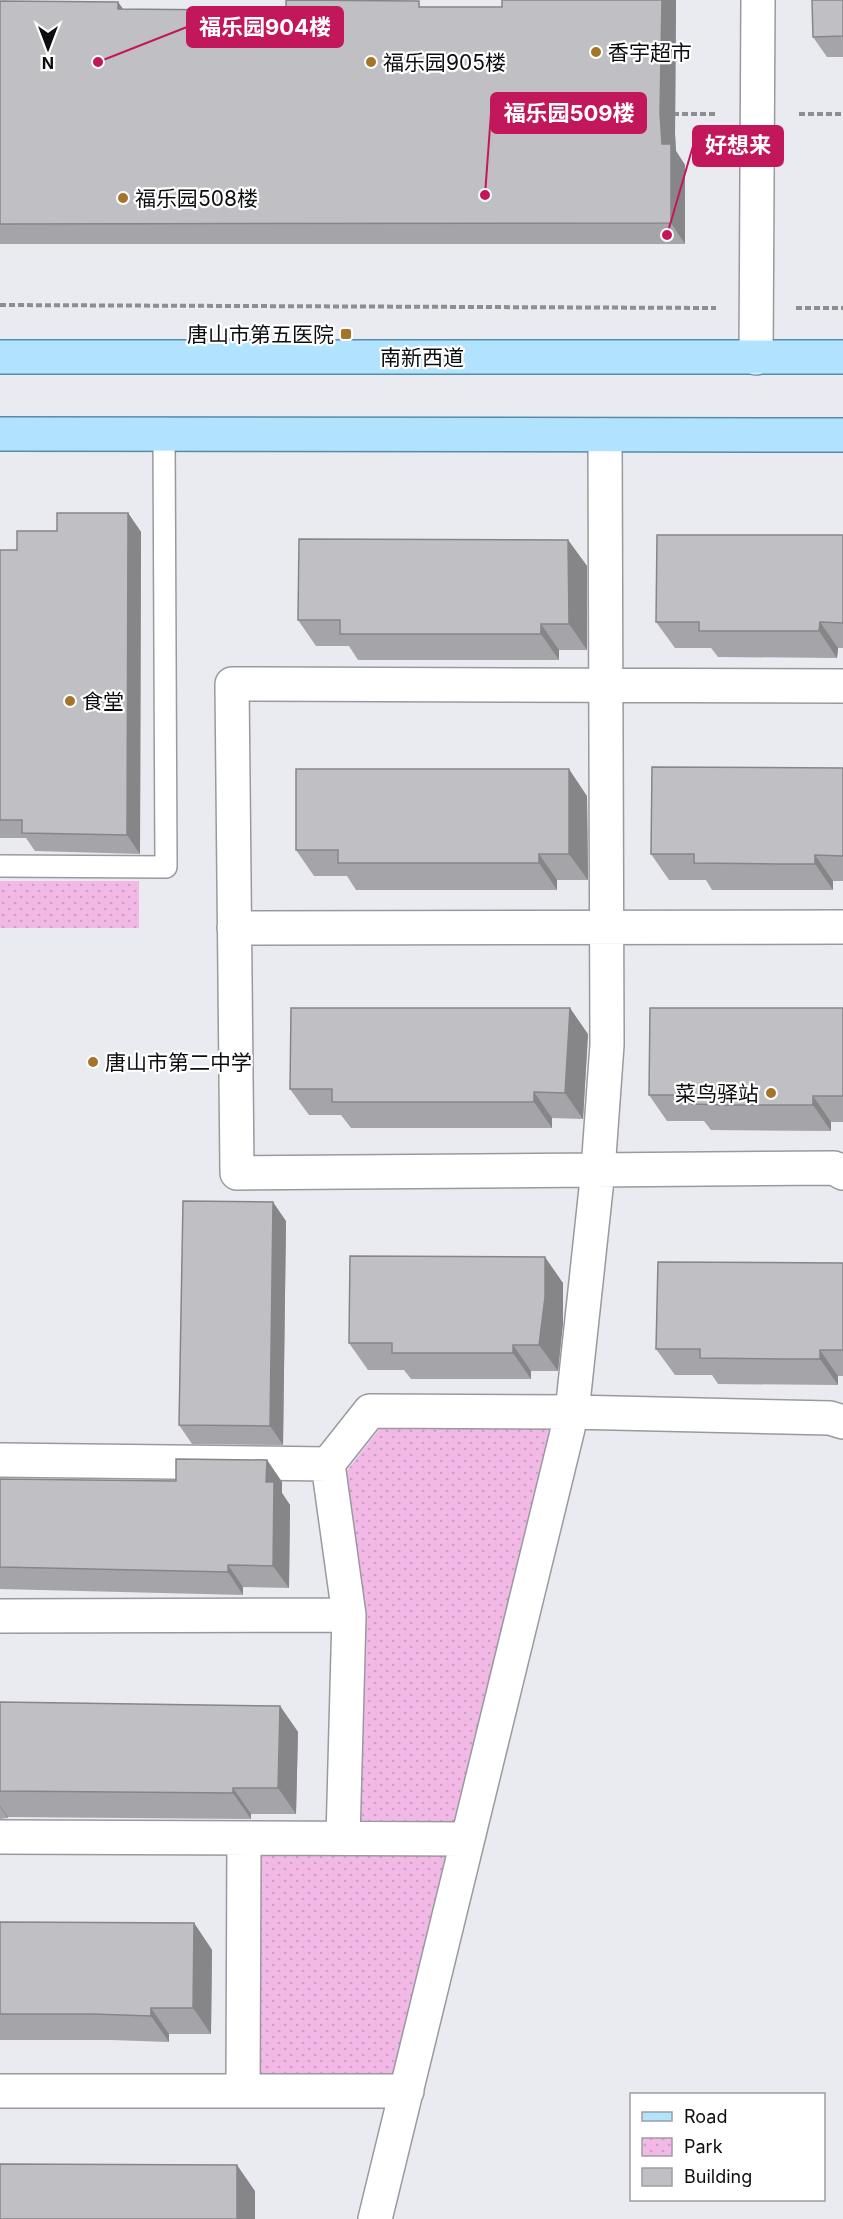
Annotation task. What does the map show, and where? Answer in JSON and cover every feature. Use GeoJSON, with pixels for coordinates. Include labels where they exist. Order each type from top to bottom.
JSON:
{"type":"FeatureCollection","features":[{"type":"Feature","properties":{"kind":"main road","name":"南新西道"},"geometry":{"type":"LineString","coordinates":[[0,357],[843,357]]}},
{"type":"Feature","properties":{"kind":"main road"},"geometry":{"type":"LineString","coordinates":[[0,434],[843,435]]}},
{"type":"Feature","properties":{"kind":"street"},"geometry":{"type":"LineString","coordinates":[[756,358],[758,0]]}},
{"type":"Feature","properties":{"kind":"street"},"geometry":{"type":"LineString","coordinates":[[375,2219],[572,1412],[598,1170],[607,1045],[605,435]]}},
{"type":"Feature","properties":{"kind":"street"},"geometry":{"type":"LineString","coordinates":[[843,686],[232,684],[237,1173],[834,1168],[843,1173]]}},
{"type":"Feature","properties":{"kind":"street"},"geometry":{"type":"LineString","coordinates":[[234,928],[843,927]]}},
{"type":"Feature","properties":{"kind":"street"},"geometry":{"type":"LineString","coordinates":[[343,1838],[349,1615],[327,1464],[370,1411],[572,1412],[830,1418],[843,1422]]}},
{"type":"Feature","properties":{"kind":"street"},"geometry":{"type":"LineString","coordinates":[[0,1460],[327,1464]]}},
{"type":"Feature","properties":{"kind":"street"},"geometry":{"type":"LineString","coordinates":[[0,1616],[349,1615]]}},
{"type":"Feature","properties":{"kind":"street"},"geometry":{"type":"LineString","coordinates":[[0,1837],[467,1839]]}},
{"type":"Feature","properties":{"kind":"street"},"geometry":{"type":"LineString","coordinates":[[243,2091],[244,1838]]}},
{"type":"Feature","properties":{"kind":"street"},"geometry":{"type":"LineString","coordinates":[[0,2091],[407,2091]]}},
{"type":"Feature","properties":{"kind":"lane"},"geometry":{"type":"LineString","coordinates":[[0,866],[166,867],[164,434]]}},
{"type":"Feature","properties":{"kind":"path"},"geometry":{"type":"LineString","coordinates":[[663,114],[843,114]]}},
{"type":"Feature","properties":{"kind":"path"},"geometry":{"type":"LineString","coordinates":[[0,305],[843,308]]}},
{"type":"Feature","properties":{"kind":"green space"},"geometry":{"type":"Polygon","coordinates":[[[0,881],[139,881],[139,928],[0,928],[0,881]]]}},
{"type":"Feature","properties":{"kind":"green space"},"geometry":{"type":"Polygon","coordinates":[[[381,1427],[552,1428],[457,1823],[359,1822],[345,1473],[381,1427]]]}},
{"type":"Feature","properties":{"kind":"green space"},"geometry":{"type":"Polygon","coordinates":[[[253,1847],[448,1848],[393,2083],[248,2083],[253,1847]]]}},
{"type":"Feature","properties":{"kind":"building"},"geometry":{"type":"Polygon","coordinates":[[[286,0],[419,1],[419,7],[502,7],[502,0],[662,0],[660,113],[662,144],[671,144],[671,223],[0,224],[0,1],[118,2],[118,9],[229,10],[229,7],[286,8],[286,0]]]}},
{"type":"Feature","properties":{"kind":"building"},"geometry":{"type":"Polygon","coordinates":[[[812,0],[843,0],[843,36],[813,37],[812,0]]]}},
{"type":"Feature","properties":{"kind":"building","name":"食堂"},"geometry":{"type":"Polygon","coordinates":[[[57,513],[128,513],[127,835],[22,833],[22,820],[0,820],[0,550],[17,550],[17,531],[57,531],[57,513]]]}},
{"type":"Feature","properties":{"kind":"building"},"geometry":{"type":"Polygon","coordinates":[[[657,535],[843,535],[843,623],[820,622],[819,631],[699,631],[699,622],[656,622],[657,535]]]}},
{"type":"Feature","properties":{"kind":"building"},"geometry":{"type":"Polygon","coordinates":[[[299,539],[568,540],[569,624],[541,624],[541,634],[340,634],[340,620],[298,620],[299,539]]]}},
{"type":"Feature","properties":{"kind":"building"},"geometry":{"type":"Polygon","coordinates":[[[652,767],[843,768],[843,856],[815,855],[815,864],[778,864],[694,863],[694,854],[651,854],[652,767]]]}},
{"type":"Feature","properties":{"kind":"building"},"geometry":{"type":"Polygon","coordinates":[[[296,769],[569,769],[569,854],[539,854],[539,863],[338,863],[338,850],[296,850],[296,769]]]}},
{"type":"Feature","properties":{"kind":"building"},"geometry":{"type":"Polygon","coordinates":[[[291,1008],[570,1008],[565,1093],[534,1092],[534,1102],[332,1102],[332,1089],[290,1089],[291,1008]]]}},
{"type":"Feature","properties":{"kind":"building"},"geometry":{"type":"Polygon","coordinates":[[[650,1008],[843,1008],[843,1096],[813,1096],[813,1105],[725,1105],[692,1104],[692,1095],[649,1095],[650,1008]]]}},
{"type":"Feature","properties":{"kind":"building"},"geometry":{"type":"Polygon","coordinates":[[[183,1201],[273,1202],[270,1426],[179,1425],[183,1201]]]}},
{"type":"Feature","properties":{"kind":"building"},"geometry":{"type":"Polygon","coordinates":[[[350,1256],[545,1257],[545,1297],[539,1345],[513,1345],[513,1353],[392,1353],[392,1343],[349,1343],[350,1256]]]}},
{"type":"Feature","properties":{"kind":"building"},"geometry":{"type":"Polygon","coordinates":[[[658,1262],[843,1263],[843,1350],[820,1350],[820,1359],[783,1359],[700,1358],[700,1349],[656,1349],[658,1262]]]}},
{"type":"Feature","properties":{"kind":"building"},"geometry":{"type":"Polygon","coordinates":[[[176,1459],[267,1460],[266,1482],[274,1482],[273,1566],[228,1565],[228,1572],[0,1567],[0,1479],[176,1481],[176,1459]]]}},
{"type":"Feature","properties":{"kind":"building"},"geometry":{"type":"Polygon","coordinates":[[[0,1702],[280,1706],[278,1788],[233,1788],[233,1793],[0,1791],[0,1702]]]}},
{"type":"Feature","properties":{"kind":"building"},"geometry":{"type":"Polygon","coordinates":[[[0,1922],[194,1923],[193,2008],[151,2008],[151,2016],[0,2014],[0,1922]]]}},
{"type":"Feature","properties":{"kind":"building"},"geometry":{"type":"Polygon","coordinates":[[[0,2164],[237,2165],[237,2219],[0,2219],[0,2164]]]}},
{"type":"Feature","properties":{"kind":"place","name":"香宇超市"},"geometry":{"type":"Point","coordinates":[596,52]}},
{"type":"Feature","properties":{"kind":"place","name":"福乐园904楼"},"geometry":{"type":"Point","coordinates":[98,62]}},
{"type":"Feature","properties":{"kind":"place","name":"福乐园905楼"},"geometry":{"type":"Point","coordinates":[371,62]}},
{"type":"Feature","properties":{"kind":"place","name":"福乐园509楼"},"geometry":{"type":"Point","coordinates":[485,195]}},
{"type":"Feature","properties":{"kind":"place","name":"福乐园508楼"},"geometry":{"type":"Point","coordinates":[123,198]}},
{"type":"Feature","properties":{"kind":"place","name":"好想来"},"geometry":{"type":"Point","coordinates":[667,235]}},
{"type":"Feature","properties":{"kind":"place","name":"唐山市第五医院"},"geometry":{"type":"Point","coordinates":[346,334]}},
{"type":"Feature","properties":{"kind":"place","name":"食堂"},"geometry":{"type":"Point","coordinates":[70,701]}},
{"type":"Feature","properties":{"kind":"place","name":"唐山市第二中学"},"geometry":{"type":"Point","coordinates":[93,1062]}},
{"type":"Feature","properties":{"kind":"place","name":"菜鸟驿站"},"geometry":{"type":"Point","coordinates":[771,1093]}}]}
